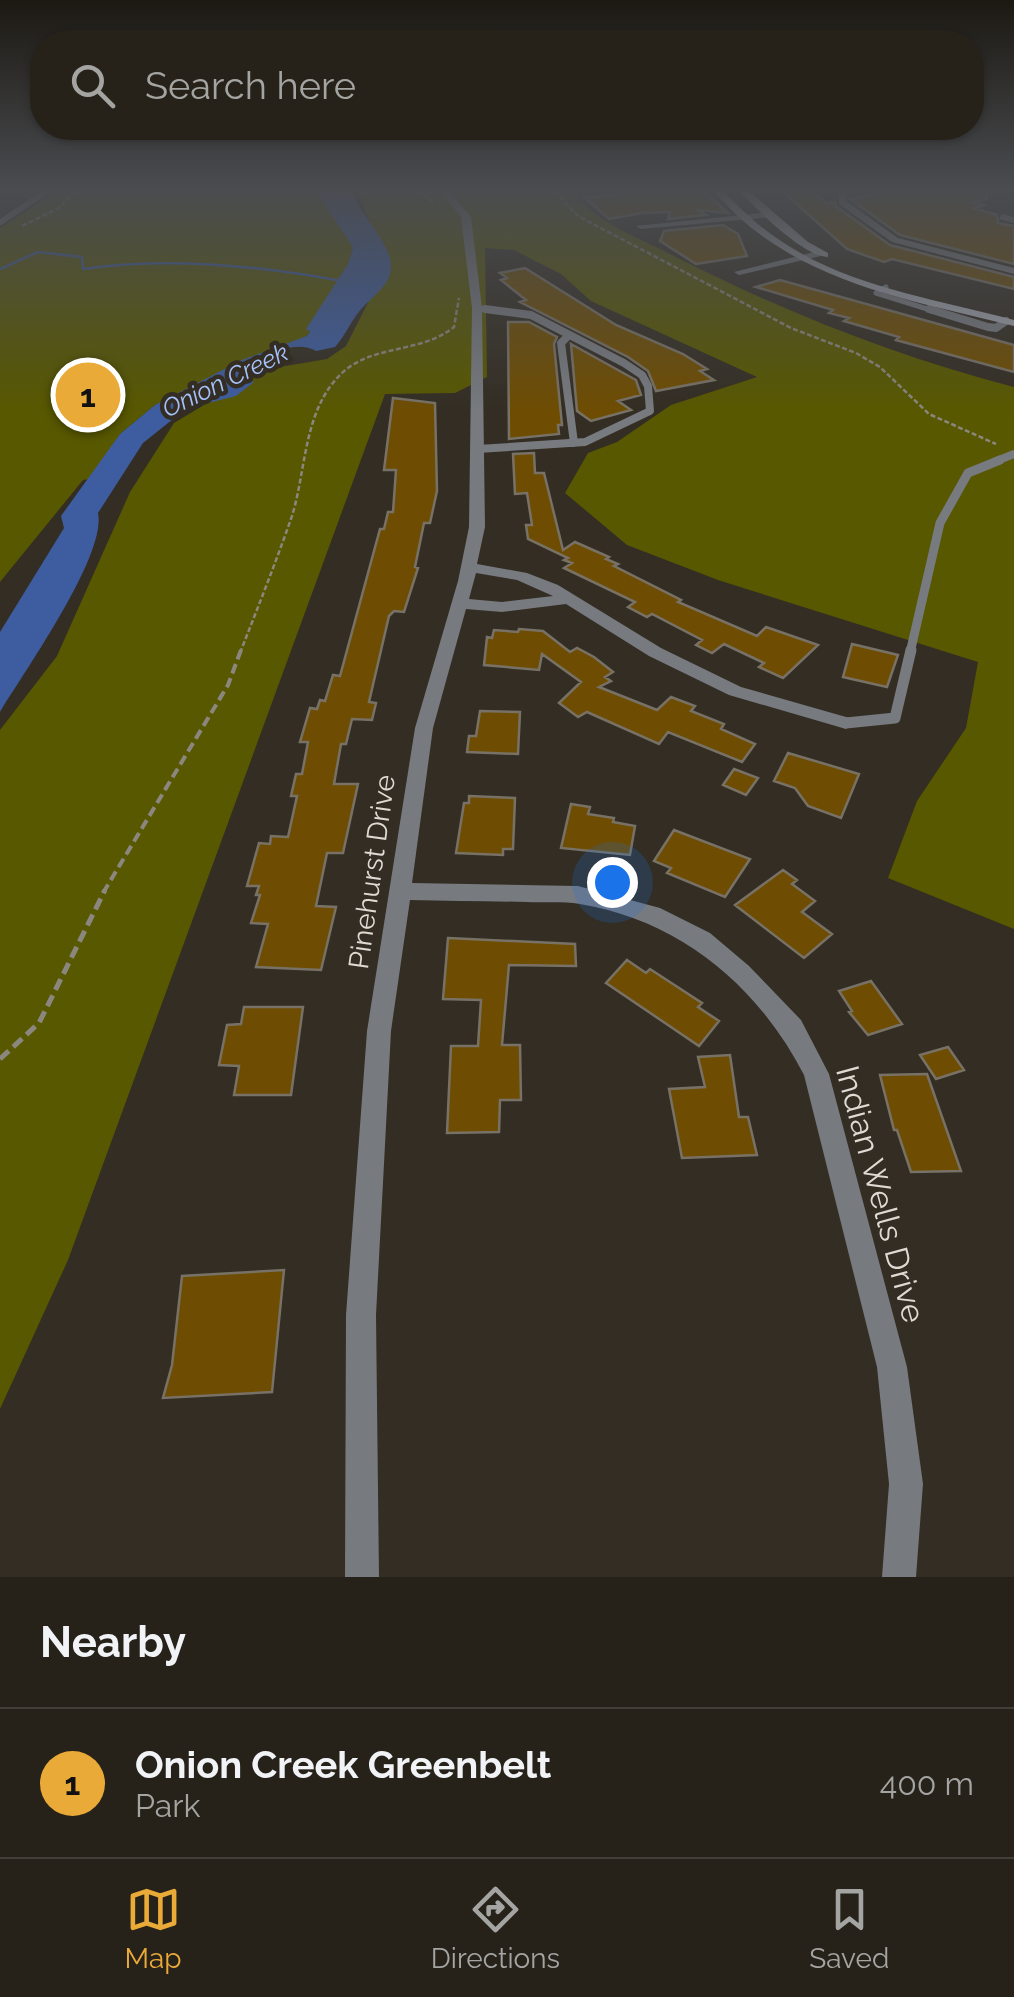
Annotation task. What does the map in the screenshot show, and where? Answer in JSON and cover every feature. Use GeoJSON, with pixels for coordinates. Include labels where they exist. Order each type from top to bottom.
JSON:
{"type":"FeatureCollection","features":[{"type":"Feature","properties":{"kind":"street","name":"Pinehurst Drive"},"geometry":{"type":"LineString","coordinates":[[362,1577],[361,1315],[379,1031],[424,728],[477,527],[478,448],[467,265]]}},
{"type":"Feature","properties":{"kind":"street"},"geometry":{"type":"LineString","coordinates":[[740,272],[770,265]]}},
{"type":"Feature","properties":{"kind":"street"},"geometry":{"type":"LineString","coordinates":[[827,265],[1010,322]]}},
{"type":"Feature","properties":{"kind":"street"},"geometry":{"type":"LineString","coordinates":[[884,281],[902,280]]}},
{"type":"Feature","properties":{"kind":"street"},"geometry":{"type":"LineString","coordinates":[[958,295],[1014,310]]}},
{"type":"Feature","properties":{"kind":"street"},"geometry":{"type":"LineString","coordinates":[[469,567],[521,576],[552,588],[565,600],[655,652],[734,691],[846,723]]}},
{"type":"Feature","properties":{"kind":"street"},"geometry":{"type":"LineString","coordinates":[[459,603],[502,607],[565,600]]}},
{"type":"Feature","properties":{"kind":"street","name":"Indian Wells Drive"},"geometry":{"type":"LineString","coordinates":[[400,891],[578,895],[652,914],[702,940],[741,973],[792,1028],[816,1074],[892,1366],[906,1484],[899,1577]]}},
{"type":"Feature","properties":{"kind":"lane"},"geometry":{"type":"LineString","coordinates":[[468,302],[531,315],[642,375],[648,386],[650,411],[585,442],[478,448]]}},
{"type":"Feature","properties":{"kind":"lane"},"geometry":{"type":"LineString","coordinates":[[568,336],[561,343],[574,444]]}},
{"type":"Feature","properties":{"kind":"lane"},"geometry":{"type":"LineString","coordinates":[[846,723],[895,718],[940,523],[949,514],[968,473],[1014,454]]}},
{"type":"Feature","properties":{"kind":"path"},"geometry":{"type":"LineString","coordinates":[[670,265],[791,328],[856,353],[880,367],[929,414],[996,444]]}},
{"type":"Feature","properties":{"kind":"path"},"geometry":{"type":"LineString","coordinates":[[0,1059],[39,1023],[119,861],[228,685],[283,542],[303,480],[306,442],[322,400],[348,368],[376,356],[438,340],[454,327],[468,302]]}},
{"type":"Feature","properties":{"kind":"shaded area"},"geometry":{"type":"Polygon","coordinates":[[[0,265],[348,265],[350,279],[327,304],[307,336],[155,405],[120,434],[90,479],[83,480],[0,582],[0,265]]]}},
{"type":"Feature","properties":{"kind":"shaded area"},"geometry":{"type":"Polygon","coordinates":[[[384,265],[485,265],[487,377],[455,393],[385,394],[68,1260],[0,1409],[0,730],[57,656],[130,492],[174,423],[262,370],[327,359],[346,346],[385,269],[384,265]]]}},
{"type":"Feature","properties":{"kind":"shaded area"},"geometry":{"type":"Polygon","coordinates":[[[543,265],[691,265],[880,346],[1014,387],[1014,929],[888,878],[917,801],[966,728],[978,662],[718,580],[627,545],[565,493],[588,453],[617,442],[671,405],[757,377],[591,301],[561,274],[543,265]]]}},
{"type":"Feature","properties":{"kind":"water"},"geometry":{"type":"Polygon","coordinates":[[[348,265],[391,265],[391,271],[335,347],[316,351],[290,348],[245,366],[244,374],[254,382],[236,396],[171,410],[173,419],[143,443],[98,513],[90,556],[77,584],[0,712],[0,632],[64,528],[61,516],[120,434],[155,405],[242,360],[307,336],[327,304],[350,279],[348,265]]]}},
{"type":"Feature","properties":{"kind":"building"},"geometry":{"type":"Polygon","coordinates":[[[915,265],[966,265],[1014,277],[1014,289],[915,265]]]}},
{"type":"Feature","properties":{"kind":"building"},"geometry":{"type":"Polygon","coordinates":[[[525,268],[616,325],[683,354],[707,369],[700,371],[714,380],[656,391],[648,371],[628,357],[520,302],[526,300],[501,280],[507,278],[500,273],[525,268]]]}},
{"type":"Feature","properties":{"kind":"building"},"geometry":{"type":"Polygon","coordinates":[[[780,280],[1014,345],[1014,372],[896,340],[899,337],[844,321],[849,318],[829,313],[833,310],[756,287],[780,280]]]}},
{"type":"Feature","properties":{"kind":"building"},"geometry":{"type":"Polygon","coordinates":[[[508,322],[529,322],[557,337],[554,344],[562,425],[558,425],[559,434],[509,439],[508,322]]]}},
{"type":"Feature","properties":{"kind":"building"},"geometry":{"type":"Polygon","coordinates":[[[571,344],[636,380],[641,395],[618,401],[631,410],[591,421],[577,411],[571,344]]]}},
{"type":"Feature","properties":{"kind":"building"},"geometry":{"type":"Polygon","coordinates":[[[393,398],[435,403],[437,491],[430,523],[424,523],[415,567],[418,568],[404,612],[394,611],[389,616],[369,702],[376,703],[372,720],[352,719],[346,744],[341,744],[334,784],[358,784],[343,853],[327,853],[316,906],[336,907],[321,970],[256,967],[268,924],[251,923],[260,895],[256,895],[259,886],[247,886],[259,843],[270,844],[271,836],[288,837],[297,796],[291,796],[296,774],[302,774],[308,742],[300,742],[310,708],[317,709],[320,700],[325,701],[333,675],[340,676],[380,529],[384,529],[388,512],[393,512],[396,470],[384,470],[393,398]]]}},
{"type":"Feature","properties":{"kind":"building"},"geometry":{"type":"Polygon","coordinates":[[[534,453],[535,473],[544,473],[563,550],[575,542],[609,557],[606,559],[618,564],[614,566],[681,600],[678,602],[757,636],[766,627],[818,645],[783,678],[759,667],[764,663],[724,644],[712,653],[696,645],[702,640],[652,614],[647,617],[628,607],[635,602],[564,568],[572,563],[564,560],[568,558],[528,539],[526,525],[532,525],[527,493],[515,494],[513,454],[534,453]]]}},
{"type":"Feature","properties":{"kind":"building"},"geometry":{"type":"Polygon","coordinates":[[[494,630],[543,631],[570,652],[577,648],[594,657],[613,672],[605,677],[611,681],[599,687],[657,710],[671,697],[695,706],[691,711],[724,724],[721,729],[755,744],[742,762],[668,732],[659,744],[587,712],[578,717],[559,703],[581,682],[542,654],[539,670],[484,665],[487,637],[492,638],[494,630]]]}},
{"type":"Feature","properties":{"kind":"building"},"geometry":{"type":"Polygon","coordinates":[[[852,644],[898,655],[887,687],[843,677],[852,644]]]}},
{"type":"Feature","properties":{"kind":"building"},"geometry":{"type":"Polygon","coordinates":[[[480,711],[520,712],[518,754],[467,752],[469,736],[476,736],[480,711]]]}},
{"type":"Feature","properties":{"kind":"building"},"geometry":{"type":"Polygon","coordinates":[[[788,753],[859,774],[841,818],[808,806],[795,788],[774,781],[788,753]]]}},
{"type":"Feature","properties":{"kind":"building"},"geometry":{"type":"Polygon","coordinates":[[[734,769],[758,778],[746,795],[723,785],[734,769]]]}},
{"type":"Feature","properties":{"kind":"building"},"geometry":{"type":"Polygon","coordinates":[[[469,796],[515,798],[513,849],[503,849],[503,855],[456,853],[464,803],[469,803],[469,796]]]}},
{"type":"Feature","properties":{"kind":"building"},"geometry":{"type":"Polygon","coordinates":[[[571,804],[590,807],[588,814],[635,826],[630,855],[561,848],[571,804]]]}},
{"type":"Feature","properties":{"kind":"building"},"geometry":{"type":"Polygon","coordinates":[[[674,830],[750,859],[725,897],[667,873],[671,868],[654,861],[674,830]]]}},
{"type":"Feature","properties":{"kind":"building"},"geometry":{"type":"Polygon","coordinates":[[[783,870],[797,880],[792,884],[815,901],[802,912],[832,934],[804,958],[735,905],[783,870]]]}},
{"type":"Feature","properties":{"kind":"building"},"geometry":{"type":"Polygon","coordinates":[[[448,938],[575,944],[576,966],[509,965],[502,1045],[520,1045],[521,1100],[500,1100],[499,1132],[447,1133],[451,1046],[478,1046],[481,1000],[443,999],[448,938]]]}},
{"type":"Feature","properties":{"kind":"building"},"geometry":{"type":"Polygon","coordinates":[[[627,960],[646,973],[650,969],[702,1003],[698,1007],[719,1021],[699,1046],[606,983],[627,960]]]}},
{"type":"Feature","properties":{"kind":"building"},"geometry":{"type":"Polygon","coordinates":[[[871,981],[902,1024],[868,1035],[849,1012],[852,1011],[839,991],[871,981]]]}},
{"type":"Feature","properties":{"kind":"building"},"geometry":{"type":"Polygon","coordinates":[[[244,1007],[303,1007],[291,1095],[234,1095],[239,1066],[219,1065],[227,1025],[241,1024],[244,1007]]]}},
{"type":"Feature","properties":{"kind":"building"},"geometry":{"type":"Polygon","coordinates":[[[948,1047],[964,1070],[936,1079],[920,1055],[948,1047]]]}},
{"type":"Feature","properties":{"kind":"building"},"geometry":{"type":"Polygon","coordinates":[[[730,1055],[739,1117],[748,1117],[757,1155],[682,1158],[669,1089],[705,1087],[698,1057],[730,1055]]]}},
{"type":"Feature","properties":{"kind":"building"},"geometry":{"type":"Polygon","coordinates":[[[927,1074],[961,1171],[911,1172],[894,1130],[880,1075],[927,1074]]]}},
{"type":"Feature","properties":{"kind":"building"},"geometry":{"type":"Polygon","coordinates":[[[284,1270],[272,1392],[163,1398],[172,1365],[182,1276],[284,1270]]]}},
{"type":"Feature","properties":{"kind":"waterway"},"geometry":{"type":"LineString","coordinates":[[0,269],[10,265]]}},
{"type":"Feature","properties":{"kind":"waterway"},"geometry":{"type":"LineString","coordinates":[[83,265],[83,269],[123,265]]}},
{"type":"Feature","properties":{"kind":"waterway"},"geometry":{"type":"LineString","coordinates":[[208,265],[347,282]]}},
{"type":"Feature","properties":{"kind":"waterway","name":"Onion Creek"},"geometry":{"type":"LineString","coordinates":[[317,329],[357,265]]}},
{"type":"Feature","properties":{"kind":"place","name":"Onion Creek Greenbelt"},"geometry":{"type":"Point","coordinates":[88,395]}}]}
